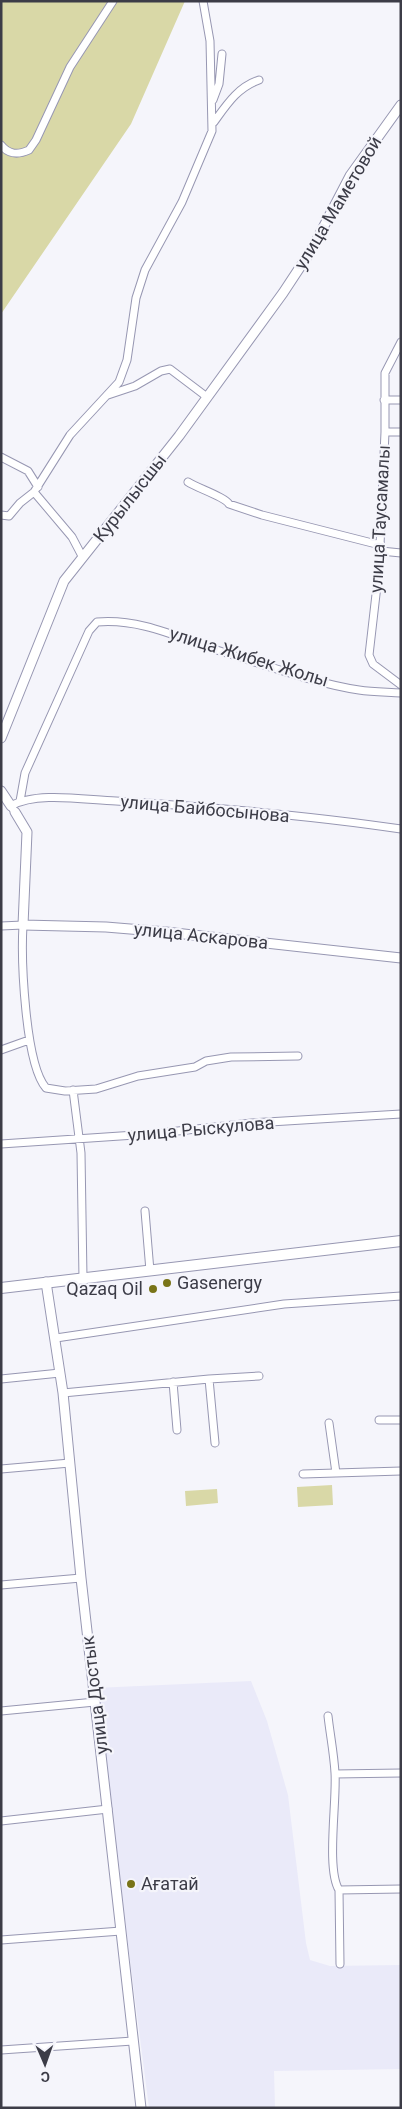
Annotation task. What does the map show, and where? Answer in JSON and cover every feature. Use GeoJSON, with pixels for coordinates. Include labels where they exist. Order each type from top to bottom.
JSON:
{"type":"FeatureCollection","features":[{"type":"Feature","properties":{"kind":"main road"},"geometry":{"type":"LineString","coordinates":[[1,1288],[401,1241]]}},
{"type":"Feature","properties":{"kind":"street"},"geometry":{"type":"LineString","coordinates":[[1,145],[8,152],[15,154],[29,150],[36,140],[70,67],[113,1]]}},
{"type":"Feature","properties":{"kind":"street"},"geometry":{"type":"LineString","coordinates":[[1,515],[9,516],[36,489],[70,435],[119,382],[127,360],[128,338],[136,298],[145,270],[182,202],[214,122],[210,41],[203,1]]}},
{"type":"Feature","properties":{"kind":"street"},"geometry":{"type":"LineString","coordinates":[[212,101],[219,84],[222,54]]}},
{"type":"Feature","properties":{"kind":"street"},"geometry":{"type":"LineString","coordinates":[[214,122],[231,99],[245,85],[259,80]]}},
{"type":"Feature","properties":{"kind":"street","name":"улица Маметовой"},"geometry":{"type":"LineString","coordinates":[[294,277],[350,176],[401,105]]}},
{"type":"Feature","properties":{"kind":"street","name":"Курылысшы"},"geometry":{"type":"LineString","coordinates":[[1,738],[64,581],[82,556],[94,546],[294,277]]}},
{"type":"Feature","properties":{"kind":"street","name":"улица Таусамалы"},"geometry":{"type":"LineString","coordinates":[[401,342],[385,374],[385,432],[380,548],[369,655],[373,664],[401,685]]}},
{"type":"Feature","properties":{"kind":"street"},"geometry":{"type":"LineString","coordinates":[[108,395],[135,386],[161,371],[170,369],[206,397]]}},
{"type":"Feature","properties":{"kind":"street"},"geometry":{"type":"LineString","coordinates":[[384,400],[401,400]]}},
{"type":"Feature","properties":{"kind":"street"},"geometry":{"type":"LineString","coordinates":[[385,432],[401,432]]}},
{"type":"Feature","properties":{"kind":"street"},"geometry":{"type":"LineString","coordinates":[[1,457],[28,471],[36,489],[72,537],[82,556]]}},
{"type":"Feature","properties":{"kind":"street"},"geometry":{"type":"LineString","coordinates":[[188,482],[202,491],[227,500],[229,504],[262,515],[401,553]]}},
{"type":"Feature","properties":{"kind":"street","name":"улица Жибек Жолы"},"geometry":{"type":"LineString","coordinates":[[20,801],[25,773],[89,631],[97,622],[132,624],[166,631],[220,651],[358,690],[401,693]]}},
{"type":"Feature","properties":{"kind":"street"},"geometry":{"type":"LineString","coordinates":[[1,791],[27,832],[23,964],[29,1040],[41,1082],[46,1088],[73,1090],[109,1087],[138,1076],[195,1067],[206,1061],[231,1057],[298,1056]]}},
{"type":"Feature","properties":{"kind":"street","name":"улица Байбосынова"},"geometry":{"type":"LineString","coordinates":[[13,809],[20,801],[37,798],[70,799],[199,807],[401,829]]}},
{"type":"Feature","properties":{"kind":"street","name":"улица Аскарова"},"geometry":{"type":"LineString","coordinates":[[1,926],[106,927],[401,958]]}},
{"type":"Feature","properties":{"kind":"street"},"geometry":{"type":"LineString","coordinates":[[1,1050],[29,1040]]}},
{"type":"Feature","properties":{"kind":"street"},"geometry":{"type":"LineString","coordinates":[[73,1090],[78,1140],[83,1278]]}},
{"type":"Feature","properties":{"kind":"street","name":"улица Рыскулова"},"geometry":{"type":"LineString","coordinates":[[1,1144],[68,1138],[78,1140],[252,1123],[401,1114]]}},
{"type":"Feature","properties":{"kind":"street"},"geometry":{"type":"LineString","coordinates":[[145,1211],[150,1270]]}},
{"type":"Feature","properties":{"kind":"street","name":"улица Достык"},"geometry":{"type":"LineString","coordinates":[[46,1282],[63,1393],[81,1578],[141,2108]]}},
{"type":"Feature","properties":{"kind":"street"},"geometry":{"type":"LineString","coordinates":[[56,1338],[284,1304],[401,1296]]}},
{"type":"Feature","properties":{"kind":"street"},"geometry":{"type":"LineString","coordinates":[[1,1378],[60,1373]]}},
{"type":"Feature","properties":{"kind":"street"},"geometry":{"type":"LineString","coordinates":[[63,1393],[259,1376]]}},
{"type":"Feature","properties":{"kind":"street"},"geometry":{"type":"LineString","coordinates":[[209,1379],[215,1443]]}},
{"type":"Feature","properties":{"kind":"street"},"geometry":{"type":"LineString","coordinates":[[173,1382],[177,1430]]}},
{"type":"Feature","properties":{"kind":"street"},"geometry":{"type":"LineString","coordinates":[[379,1420],[401,1420]]}},
{"type":"Feature","properties":{"kind":"street"},"geometry":{"type":"LineString","coordinates":[[329,1423],[336,1473]]}},
{"type":"Feature","properties":{"kind":"street"},"geometry":{"type":"LineString","coordinates":[[1,1469],[70,1464]]}},
{"type":"Feature","properties":{"kind":"street"},"geometry":{"type":"LineString","coordinates":[[303,1474],[401,1471]]}},
{"type":"Feature","properties":{"kind":"street"},"geometry":{"type":"LineString","coordinates":[[1,1585],[81,1578]]}},
{"type":"Feature","properties":{"kind":"street"},"geometry":{"type":"LineString","coordinates":[[1,1711],[95,1702]]}},
{"type":"Feature","properties":{"kind":"street"},"geometry":{"type":"LineString","coordinates":[[328,1716],[335,1774],[334,1862],[335,1884],[338,1890],[340,1964]]}},
{"type":"Feature","properties":{"kind":"street"},"geometry":{"type":"LineString","coordinates":[[335,1774],[401,1773]]}},
{"type":"Feature","properties":{"kind":"street"},"geometry":{"type":"LineString","coordinates":[[1,1821],[108,1809]]}},
{"type":"Feature","properties":{"kind":"street"},"geometry":{"type":"LineString","coordinates":[[338,1890],[401,1889]]}},
{"type":"Feature","properties":{"kind":"street"},"geometry":{"type":"LineString","coordinates":[[1,1940],[121,1931]]}},
{"type":"Feature","properties":{"kind":"street"},"geometry":{"type":"LineString","coordinates":[[1,2050],[133,2041]]}},
{"type":"Feature","properties":{"kind":"shaded area"},"geometry":{"type":"Polygon","coordinates":[[[251,1681],[267,1721],[288,1795],[306,1943],[310,1960],[330,1966],[401,1965],[401,2069],[274,2071],[275,2108],[149,2108],[95,1688],[251,1681]]]}},
{"type":"Feature","properties":{"kind":"green space"},"geometry":{"type":"Polygon","coordinates":[[[1,1],[185,1],[131,124],[1,314],[1,1]]]}},
{"type":"Feature","properties":{"kind":"green space"},"geometry":{"type":"Polygon","coordinates":[[[332,1485],[333,1505],[298,1507],[297,1487],[332,1485]]]}},
{"type":"Feature","properties":{"kind":"green space"},"geometry":{"type":"Polygon","coordinates":[[[217,1489],[218,1503],[186,1506],[185,1491],[217,1489]]]}},
{"type":"Feature","properties":{"kind":"place","name":"Gasenergy"},"geometry":{"type":"Point","coordinates":[167,1283]}},
{"type":"Feature","properties":{"kind":"place","name":"Qazaq Oil"},"geometry":{"type":"Point","coordinates":[153,1289]}},
{"type":"Feature","properties":{"kind":"place","name":"Ағатай"},"geometry":{"type":"Point","coordinates":[131,1884]}}]}
